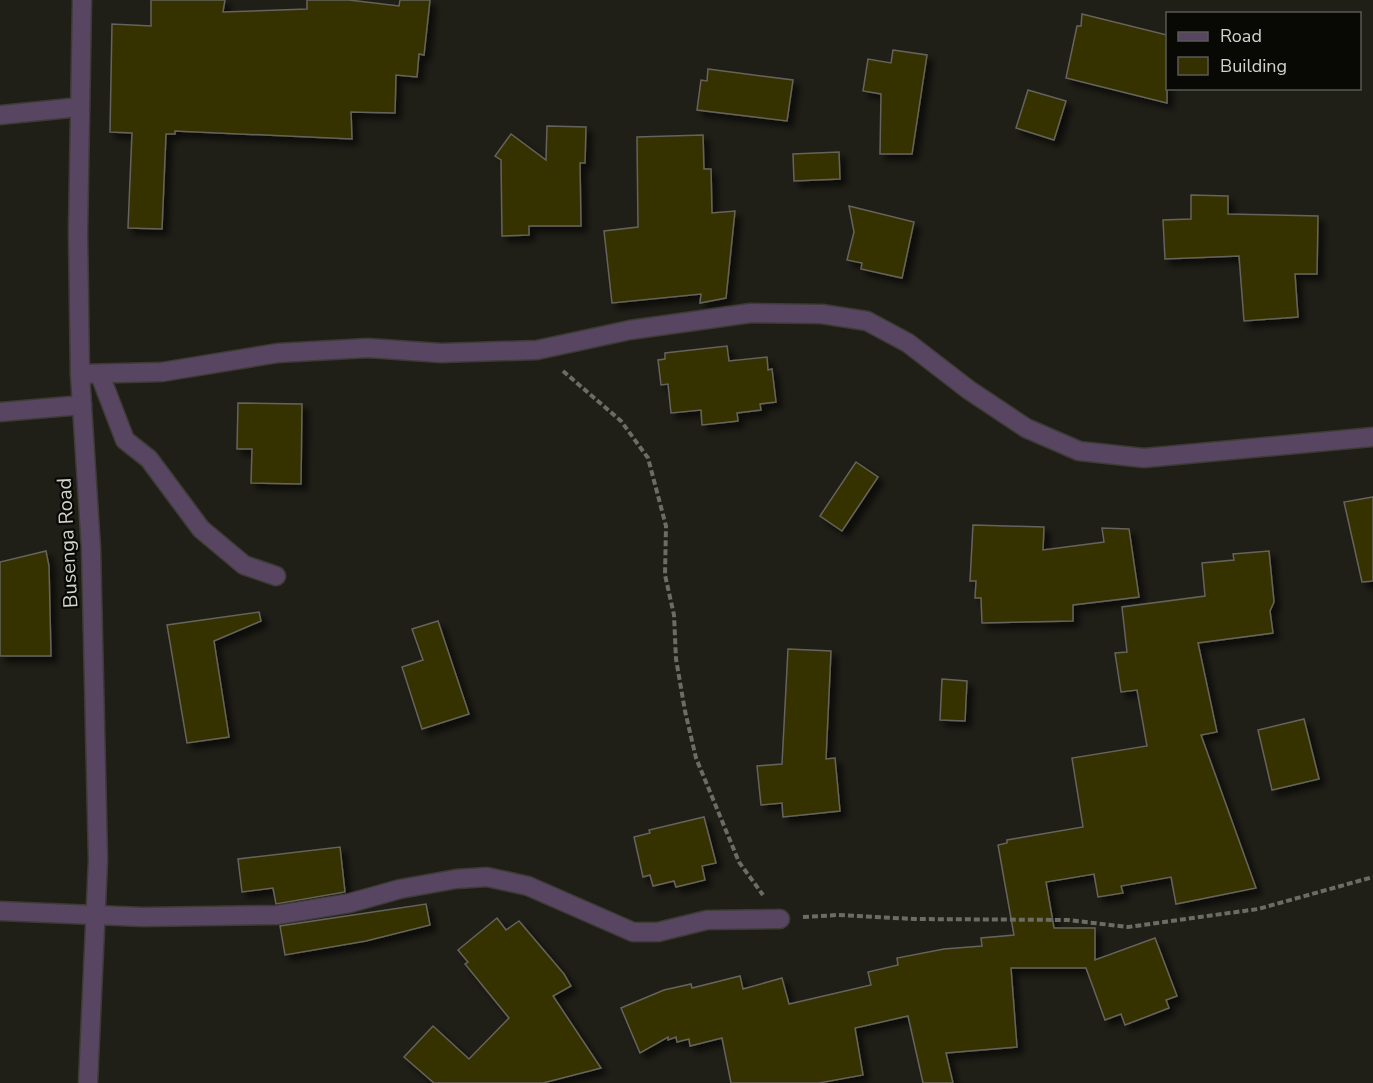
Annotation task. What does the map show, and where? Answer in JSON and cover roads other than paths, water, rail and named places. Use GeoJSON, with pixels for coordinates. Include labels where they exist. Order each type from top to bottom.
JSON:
{"type":"FeatureCollection","features":[{"type":"Feature","properties":{"kind":"street","name":"Busenga Road"},"geometry":{"type":"LineString","coordinates":[[82,0],[78,232],[80,374],[91,548],[98,860],[88,1083]]}},
{"type":"Feature","properties":{"kind":"street"},"geometry":{"type":"LineString","coordinates":[[0,115],[80,107]]}},
{"type":"Feature","properties":{"kind":"street"},"geometry":{"type":"LineString","coordinates":[[80,374],[162,372],[278,353],[368,348],[441,353],[537,350],[630,330],[751,313],[822,314],[867,321],[908,343],[969,390],[1026,428],[1079,451],[1144,458],[1373,437]]}},
{"type":"Feature","properties":{"kind":"street"},"geometry":{"type":"LineString","coordinates":[[100,375],[125,440],[150,459],[201,529],[244,565],[276,576]]}},
{"type":"Feature","properties":{"kind":"street"},"geometry":{"type":"LineString","coordinates":[[0,412],[82,405]]}},
{"type":"Feature","properties":{"kind":"street"},"geometry":{"type":"LineString","coordinates":[[0,911],[143,917],[277,915],[350,903],[400,889],[445,881],[488,877],[528,886],[633,932],[658,932],[707,920],[780,919]]}}]}
